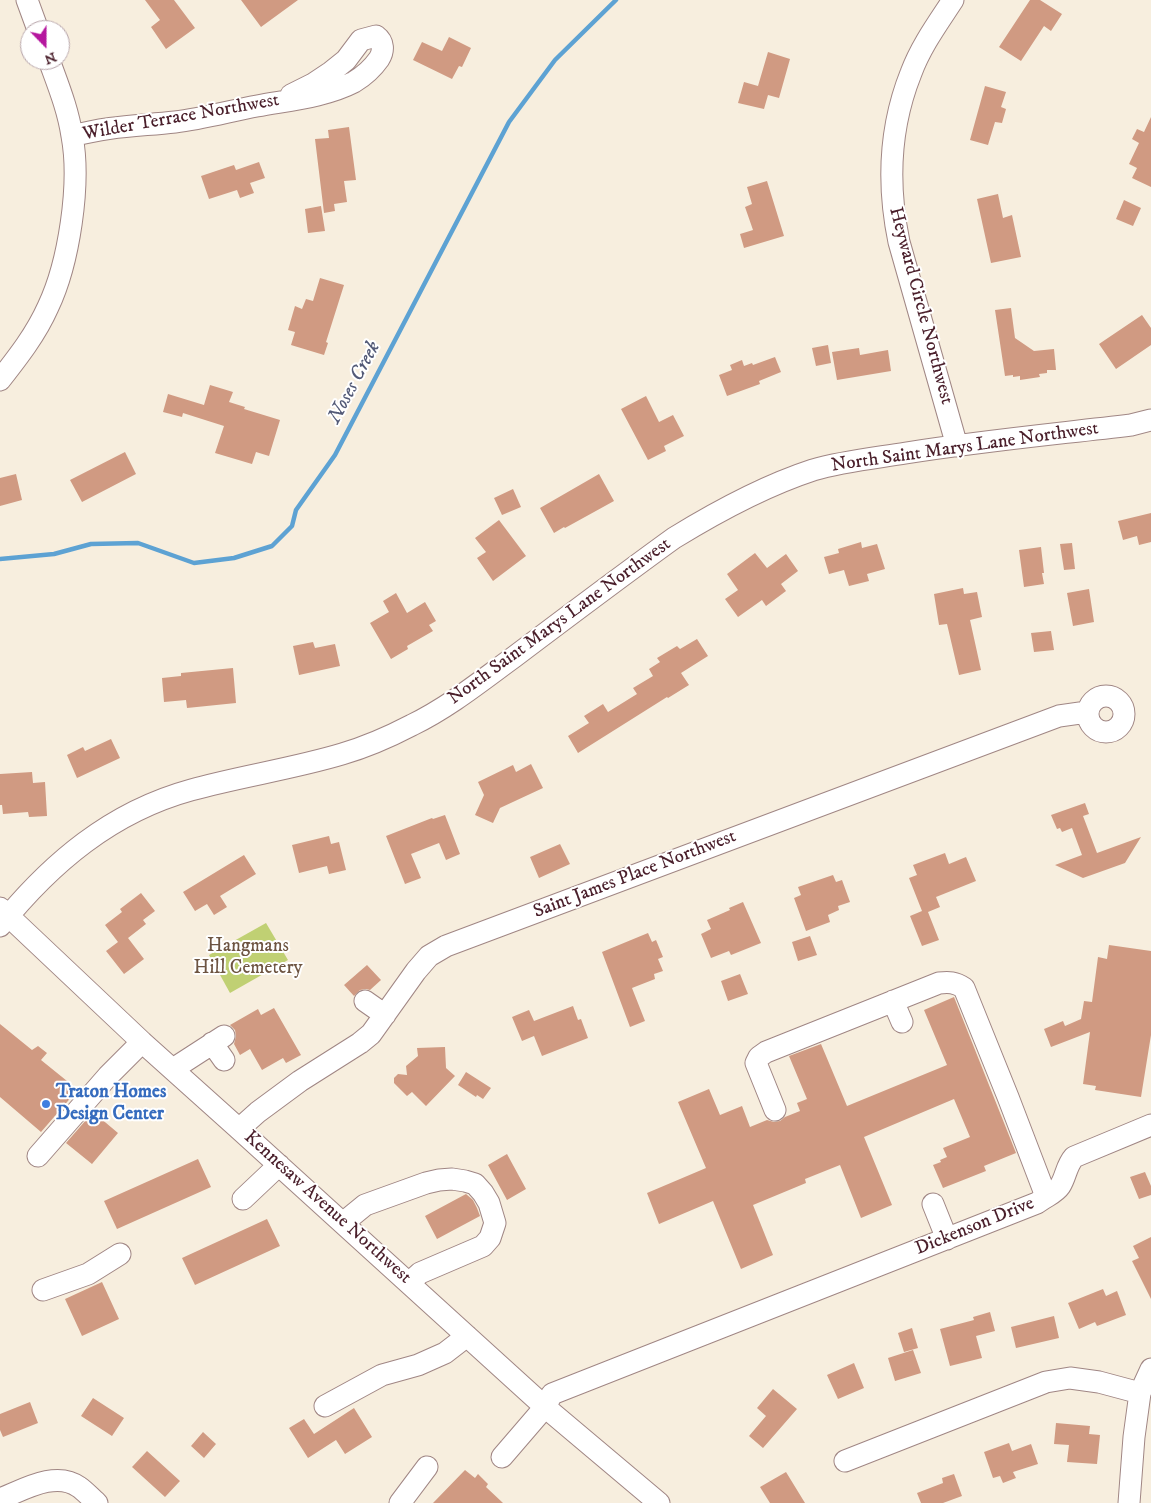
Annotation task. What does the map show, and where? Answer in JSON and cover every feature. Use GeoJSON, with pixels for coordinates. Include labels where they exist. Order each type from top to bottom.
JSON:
{"type":"FeatureCollection","features":[{"type":"Feature","properties":{"kind":"street"},"geometry":{"type":"LineString","coordinates":[[27,0],[34,20]]}},
{"type":"Feature","properties":{"kind":"street","name":"Heyward Circle Northwest"},"geometry":{"type":"LineString","coordinates":[[953,0],[932,31],[911,72],[899,107],[891,173],[893,208],[899,242],[957,446]]}},
{"type":"Feature","properties":{"kind":"street"},"geometry":{"type":"LineString","coordinates":[[0,380],[36,331],[49,306],[59,279],[66,251],[75,194],[76,171],[67,109],[53,70]]}},
{"type":"Feature","properties":{"kind":"street","name":"Wilder Terrace Northwest"},"geometry":{"type":"LineString","coordinates":[[72,136],[102,128],[176,122],[288,100]]}},
{"type":"Feature","properties":{"kind":"street","name":"North Saint Marys Lane Northwest"},"geometry":{"type":"LineString","coordinates":[[3,917],[76,848],[101,830],[134,812],[165,798],[190,790],[322,760],[357,749],[386,738],[436,712],[464,695],[674,538],[744,498],[813,470],[842,463],[957,446],[1131,425],[1151,420]]}},
{"type":"Feature","properties":{"kind":"street","name":"Saint James Place Northwest"},"geometry":{"type":"LineString","coordinates":[[240,1129],[258,1112],[300,1081],[371,1034],[416,971],[429,956],[446,946],[1059,716],[1087,712]]}},
{"type":"Feature","properties":{"kind":"street","name":"Kennesaw Avenue Northwest"},"geometry":{"type":"LineString","coordinates":[[3,917],[240,1129],[545,1407],[659,1503]]}},
{"type":"Feature","properties":{"kind":"street","name":"Dickenson Drive"},"geometry":{"type":"LineString","coordinates":[[502,1457],[545,1407],[552,1394],[1044,1199],[1044,1191],[1008,1097],[964,988],[957,983],[950,981],[939,983],[766,1052],[759,1057],[756,1063],[775,1110]]}},
{"type":"Feature","properties":{"kind":"street"},"geometry":{"type":"LineString","coordinates":[[365,1001],[385,1016]]}},
{"type":"Feature","properties":{"kind":"street"},"geometry":{"type":"LineString","coordinates":[[893,1001],[902,1022]]}},
{"type":"Feature","properties":{"kind":"street"},"geometry":{"type":"LineString","coordinates":[[38,1156],[108,1076],[142,1042]]}},
{"type":"Feature","properties":{"kind":"street"},"geometry":{"type":"LineString","coordinates":[[173,1069],[220,1046]]}},
{"type":"Feature","properties":{"kind":"street"},"geometry":{"type":"LineString","coordinates":[[1044,1199],[1060,1186],[1069,1162],[1074,1157],[1151,1125]]}},
{"type":"Feature","properties":{"kind":"street"},"geometry":{"type":"LineString","coordinates":[[243,1199],[279,1165]]}},
{"type":"Feature","properties":{"kind":"street"},"geometry":{"type":"LineString","coordinates":[[342,1223],[364,1205],[426,1183],[452,1179],[476,1184],[488,1203],[495,1223],[490,1238],[483,1246],[420,1273],[409,1283]]}},
{"type":"Feature","properties":{"kind":"street"},"geometry":{"type":"LineString","coordinates":[[934,1204],[947,1238]]}},
{"type":"Feature","properties":{"kind":"street"},"geometry":{"type":"LineString","coordinates":[[43,1290],[88,1274],[120,1254]]}},
{"type":"Feature","properties":{"kind":"street"},"geometry":{"type":"LineString","coordinates":[[325,1406],[382,1375],[418,1365],[445,1353],[467,1336]]}},
{"type":"Feature","properties":{"kind":"street"},"geometry":{"type":"LineString","coordinates":[[1129,1503],[1134,1437],[1140,1393],[1151,1369]]}},
{"type":"Feature","properties":{"kind":"street"},"geometry":{"type":"LineString","coordinates":[[845,1461],[1046,1382],[1070,1378],[1099,1382],[1140,1393]]}},
{"type":"Feature","properties":{"kind":"street"},"geometry":{"type":"LineString","coordinates":[[400,1503],[427,1467]]}},
{"type":"Feature","properties":{"kind":"street"},"geometry":{"type":"LineString","coordinates":[[0,1499],[52,1480],[66,1481],[78,1486],[97,1503]]}},
{"type":"Feature","properties":{"kind":"green space","name":"Hangmans Hill Cemetery"},"geometry":{"type":"Polygon","coordinates":[[[266,923],[288,960],[230,993],[209,955],[266,923]]]}},
{"type":"Feature","properties":{"kind":"building"},"geometry":{"type":"Polygon","coordinates":[[[145,0],[174,0],[195,28],[166,49],[151,27],[160,20],[145,0]]]}},
{"type":"Feature","properties":{"kind":"building"},"geometry":{"type":"Polygon","coordinates":[[[241,0],[298,0],[261,27],[241,0]]]}},
{"type":"Feature","properties":{"kind":"building"},"geometry":{"type":"Polygon","coordinates":[[[1030,0],[1040,0],[1062,14],[1051,31],[1044,26],[1021,61],[999,47],[1030,0]]]}},
{"type":"Feature","properties":{"kind":"building"},"geometry":{"type":"Polygon","coordinates":[[[449,37],[471,48],[462,67],[459,66],[452,79],[413,60],[422,42],[442,51],[449,37]]]}},
{"type":"Feature","properties":{"kind":"building"},"geometry":{"type":"Polygon","coordinates":[[[768,52],[790,59],[779,98],[768,95],[764,109],[738,103],[744,82],[758,86],[768,52]]]}},
{"type":"Feature","properties":{"kind":"building"},"geometry":{"type":"Polygon","coordinates":[[[985,86],[1006,92],[1001,107],[1006,109],[1002,123],[995,122],[988,145],[970,140],[985,86]]]}},
{"type":"Feature","properties":{"kind":"building"},"geometry":{"type":"Polygon","coordinates":[[[1151,117],[1151,187],[1132,178],[1137,168],[1129,164],[1139,143],[1132,139],[1137,129],[1144,132],[1151,117]]]}},
{"type":"Feature","properties":{"kind":"building"},"geometry":{"type":"Polygon","coordinates":[[[349,127],[356,180],[344,181],[347,202],[334,204],[335,211],[324,213],[315,139],[329,138],[328,130],[349,127]]]}},
{"type":"Feature","properties":{"kind":"building"},"geometry":{"type":"Polygon","coordinates":[[[259,162],[265,178],[250,183],[254,193],[240,198],[237,190],[209,199],[201,176],[234,165],[236,170],[259,162]]]}},
{"type":"Feature","properties":{"kind":"building"},"geometry":{"type":"Polygon","coordinates":[[[767,181],[784,236],[744,248],[740,234],[753,230],[745,207],[752,204],[747,187],[767,181]]]}},
{"type":"Feature","properties":{"kind":"building"},"geometry":{"type":"Polygon","coordinates":[[[998,194],[1003,218],[1012,215],[1021,257],[991,263],[977,199],[998,194]]]}},
{"type":"Feature","properties":{"kind":"building"},"geometry":{"type":"Polygon","coordinates":[[[1124,200],[1141,208],[1133,226],[1116,219],[1124,200]]]}},
{"type":"Feature","properties":{"kind":"building"},"geometry":{"type":"Polygon","coordinates":[[[321,206],[325,231],[308,233],[305,209],[321,206]]]}},
{"type":"Feature","properties":{"kind":"building"},"geometry":{"type":"Polygon","coordinates":[[[320,278],[344,285],[326,342],[328,343],[324,355],[291,345],[295,332],[288,330],[295,306],[302,309],[306,299],[313,301],[320,278]]]}},
{"type":"Feature","properties":{"kind":"building"},"geometry":{"type":"Polygon","coordinates":[[[1011,308],[1015,338],[1034,351],[1054,349],[1056,370],[1047,370],[1047,373],[1039,374],[1040,377],[1020,380],[1020,376],[1005,376],[995,310],[1011,308]]]}},
{"type":"Feature","properties":{"kind":"building"},"geometry":{"type":"Polygon","coordinates":[[[1142,315],[1151,328],[1151,345],[1116,369],[1099,344],[1142,315]]]}},
{"type":"Feature","properties":{"kind":"building"},"geometry":{"type":"Polygon","coordinates":[[[828,345],[831,363],[816,366],[812,348],[828,345]]]}},
{"type":"Feature","properties":{"kind":"building"},"geometry":{"type":"Polygon","coordinates":[[[859,348],[860,355],[888,350],[891,371],[837,380],[832,352],[859,348]]]}},
{"type":"Feature","properties":{"kind":"building"},"geometry":{"type":"Polygon","coordinates":[[[775,357],[781,372],[759,381],[760,384],[727,396],[719,375],[732,370],[730,365],[742,360],[744,366],[752,363],[753,365],[775,357]]]}},
{"type":"Feature","properties":{"kind":"building"},"geometry":{"type":"Polygon","coordinates":[[[210,385],[233,392],[229,402],[245,407],[244,409],[280,420],[269,456],[256,452],[252,464],[215,453],[224,426],[183,413],[182,417],[163,412],[168,394],[204,405],[210,385]]]}},
{"type":"Feature","properties":{"kind":"building"},"geometry":{"type":"Polygon","coordinates":[[[646,396],[659,422],[673,415],[684,436],[664,446],[666,451],[648,460],[621,409],[646,396]]]}},
{"type":"Feature","properties":{"kind":"building"},"geometry":{"type":"Polygon","coordinates":[[[125,452],[136,474],[82,502],[70,480],[125,452]]]}},
{"type":"Feature","properties":{"kind":"building"},"geometry":{"type":"Polygon","coordinates":[[[16,474],[22,500],[0,506],[0,478],[16,474]]]}},
{"type":"Feature","properties":{"kind":"building"},"geometry":{"type":"Polygon","coordinates":[[[599,474],[614,501],[554,533],[540,508],[599,474]]]}},
{"type":"Feature","properties":{"kind":"building"},"geometry":{"type":"Polygon","coordinates":[[[513,489],[521,507],[502,515],[494,498],[513,489]]]}},
{"type":"Feature","properties":{"kind":"building"},"geometry":{"type":"Polygon","coordinates":[[[1151,513],[1151,542],[1139,545],[1137,536],[1123,540],[1118,521],[1151,513]]]}},
{"type":"Feature","properties":{"kind":"building"},"geometry":{"type":"Polygon","coordinates":[[[499,520],[526,556],[493,581],[477,558],[486,552],[475,538],[499,520]]]}},
{"type":"Feature","properties":{"kind":"building"},"geometry":{"type":"Polygon","coordinates":[[[861,542],[862,548],[877,544],[885,569],[867,574],[869,581],[849,586],[844,570],[829,574],[824,557],[839,553],[838,549],[861,542]]]}},
{"type":"Feature","properties":{"kind":"building"},"geometry":{"type":"Polygon","coordinates":[[[1072,543],[1075,569],[1064,570],[1060,544],[1072,543]]]}},
{"type":"Feature","properties":{"kind":"building"},"geometry":{"type":"Polygon","coordinates":[[[1041,547],[1044,584],[1024,587],[1019,550],[1041,547]]]}},
{"type":"Feature","properties":{"kind":"building"},"geometry":{"type":"Polygon","coordinates":[[[755,553],[767,568],[786,554],[798,571],[781,584],[786,591],[766,606],[762,600],[738,617],[725,599],[738,590],[727,574],[755,553]]]}},
{"type":"Feature","properties":{"kind":"building"},"geometry":{"type":"Polygon","coordinates":[[[963,588],[964,594],[977,592],[982,617],[970,620],[981,670],[959,675],[947,624],[939,625],[934,594],[963,588]]]}},
{"type":"Feature","properties":{"kind":"building"},"geometry":{"type":"Polygon","coordinates":[[[1089,589],[1094,622],[1073,626],[1067,593],[1089,589]]]}},
{"type":"Feature","properties":{"kind":"building"},"geometry":{"type":"Polygon","coordinates":[[[396,593],[407,613],[425,602],[436,621],[429,625],[433,631],[407,646],[408,649],[391,659],[370,623],[389,612],[383,601],[396,593]]]}},
{"type":"Feature","properties":{"kind":"building"},"geometry":{"type":"Polygon","coordinates":[[[1051,631],[1054,650],[1034,652],[1031,633],[1051,631]]]}},
{"type":"Feature","properties":{"kind":"building"},"geometry":{"type":"Polygon","coordinates":[[[697,639],[708,656],[681,673],[689,685],[578,753],[568,736],[589,723],[584,716],[603,704],[608,712],[637,694],[633,688],[653,676],[649,669],[660,662],[657,658],[677,646],[680,649],[697,639]]]}},
{"type":"Feature","properties":{"kind":"building"},"geometry":{"type":"Polygon","coordinates":[[[313,642],[315,648],[335,644],[340,666],[299,675],[293,646],[313,642]]]}},
{"type":"Feature","properties":{"kind":"building"},"geometry":{"type":"Polygon","coordinates":[[[233,668],[236,703],[187,708],[186,700],[164,702],[162,678],[181,676],[181,673],[233,668]]]}},
{"type":"Feature","properties":{"kind":"building"},"geometry":{"type":"Polygon","coordinates":[[[111,739],[120,758],[77,778],[67,755],[83,747],[85,751],[111,739]]]}},
{"type":"Feature","properties":{"kind":"building"},"geometry":{"type":"Polygon","coordinates":[[[531,764],[543,788],[500,808],[493,823],[475,815],[484,795],[478,782],[513,765],[516,772],[531,764]]]}},
{"type":"Feature","properties":{"kind":"building"},"geometry":{"type":"Polygon","coordinates":[[[32,772],[33,783],[45,782],[47,816],[29,817],[28,812],[3,814],[2,805],[0,805],[0,774],[32,772]]]}},
{"type":"Feature","properties":{"kind":"building"},"geometry":{"type":"Polygon","coordinates":[[[1085,803],[1089,814],[1083,816],[1097,853],[1141,837],[1125,863],[1083,878],[1055,865],[1082,855],[1072,828],[1062,832],[1060,828],[1057,829],[1051,815],[1085,803]]]}},
{"type":"Feature","properties":{"kind":"building"},"geometry":{"type":"Polygon","coordinates":[[[445,815],[460,854],[446,860],[439,843],[411,854],[421,878],[405,884],[386,836],[432,818],[445,815]]]}},
{"type":"Feature","properties":{"kind":"building"},"geometry":{"type":"Polygon","coordinates":[[[329,836],[331,844],[339,842],[346,870],[329,874],[327,866],[299,873],[292,845],[329,836]]]}},
{"type":"Feature","properties":{"kind":"building"},"geometry":{"type":"Polygon","coordinates":[[[560,844],[570,864],[539,878],[530,857],[560,844]]]}},
{"type":"Feature","properties":{"kind":"building"},"geometry":{"type":"Polygon","coordinates":[[[945,853],[949,864],[966,857],[976,881],[936,897],[940,907],[928,912],[939,940],[922,946],[910,916],[922,911],[909,878],[917,875],[913,865],[945,853]]]}},
{"type":"Feature","properties":{"kind":"building"},"geometry":{"type":"Polygon","coordinates":[[[244,855],[256,874],[220,896],[227,907],[214,915],[207,904],[195,911],[183,892],[244,855]]]}},
{"type":"Feature","properties":{"kind":"building"},"geometry":{"type":"Polygon","coordinates":[[[833,875],[836,882],[842,880],[850,902],[838,906],[839,910],[828,915],[830,922],[806,931],[794,898],[801,895],[798,887],[833,875]]]}},
{"type":"Feature","properties":{"kind":"building"},"geometry":{"type":"Polygon","coordinates":[[[141,893],[155,911],[143,920],[146,924],[128,938],[144,959],[124,974],[106,951],[118,942],[105,925],[122,912],[120,909],[141,893]]]}},
{"type":"Feature","properties":{"kind":"building"},"geometry":{"type":"Polygon","coordinates":[[[743,902],[761,943],[731,955],[729,951],[711,958],[701,934],[711,929],[707,920],[743,902]]]}},
{"type":"Feature","properties":{"kind":"building"},"geometry":{"type":"Polygon","coordinates":[[[648,933],[652,942],[656,940],[663,957],[658,959],[663,971],[654,974],[655,979],[632,988],[645,1021],[630,1027],[602,952],[648,933]]]}},
{"type":"Feature","properties":{"kind":"building"},"geometry":{"type":"Polygon","coordinates":[[[810,936],[817,955],[798,961],[792,942],[810,936]]]}},
{"type":"Feature","properties":{"kind":"building"},"geometry":{"type":"Polygon","coordinates":[[[1109,945],[1151,951],[1151,1035],[1141,1097],[1095,1090],[1096,1086],[1083,1084],[1090,1032],[1051,1047],[1044,1029],[1063,1021],[1065,1026],[1081,1019],[1084,1001],[1092,1002],[1098,957],[1107,959],[1109,945]]]}},
{"type":"Feature","properties":{"kind":"building"},"geometry":{"type":"Polygon","coordinates":[[[367,965],[381,980],[370,990],[360,990],[354,996],[344,985],[367,965]]]}},
{"type":"Feature","properties":{"kind":"building"},"geometry":{"type":"Polygon","coordinates":[[[740,974],[748,994],[728,1001],[721,981],[740,974]]]}},
{"type":"Feature","properties":{"kind":"building"},"geometry":{"type":"Polygon","coordinates":[[[954,997],[1016,1153],[984,1166],[986,1171],[943,1188],[933,1165],[947,1157],[943,1148],[970,1137],[954,1099],[864,1137],[892,1205],[861,1218],[840,1165],[805,1179],[806,1183],[753,1205],[773,1255],[741,1269],[713,1201],[659,1224],[647,1193],[706,1168],[678,1102],[709,1089],[720,1115],[742,1106],[750,1127],[767,1120],[780,1121],[800,1111],[797,1103],[807,1099],[789,1056],[821,1044],[847,1106],[947,1065],[924,1010],[954,997]]]}},
{"type":"Feature","properties":{"kind":"building"},"geometry":{"type":"Polygon","coordinates":[[[573,1006],[578,1020],[581,1019],[588,1038],[542,1056],[534,1036],[522,1041],[512,1017],[529,1010],[534,1021],[573,1006]]]}},
{"type":"Feature","properties":{"kind":"building"},"geometry":{"type":"Polygon","coordinates":[[[274,1008],[301,1055],[286,1063],[283,1058],[262,1070],[250,1049],[240,1055],[234,1044],[235,1030],[230,1025],[258,1009],[261,1015],[274,1008]]]}},
{"type":"Feature","properties":{"kind":"building"},"geometry":{"type":"Polygon","coordinates":[[[0,1024],[32,1050],[38,1046],[47,1053],[41,1060],[67,1081],[62,1085],[74,1094],[41,1132],[0,1097],[0,1024]]]}},
{"type":"Feature","properties":{"kind":"building"},"geometry":{"type":"Polygon","coordinates":[[[445,1047],[446,1068],[455,1076],[426,1106],[412,1092],[407,1096],[394,1083],[394,1078],[398,1074],[407,1075],[406,1066],[418,1056],[417,1048],[445,1047]]]}},
{"type":"Feature","properties":{"kind":"building"},"geometry":{"type":"Polygon","coordinates":[[[466,1072],[491,1088],[483,1099],[477,1095],[476,1097],[458,1085],[466,1072]]]}},
{"type":"Feature","properties":{"kind":"building"},"geometry":{"type":"Polygon","coordinates":[[[93,1112],[118,1133],[92,1164],[66,1143],[93,1112]]]}},
{"type":"Feature","properties":{"kind":"building"},"geometry":{"type":"Polygon","coordinates":[[[507,1154],[526,1189],[507,1200],[488,1165],[507,1154]]]}},
{"type":"Feature","properties":{"kind":"building"},"geometry":{"type":"Polygon","coordinates":[[[198,1159],[211,1187],[117,1229],[104,1201],[198,1159]]]}},
{"type":"Feature","properties":{"kind":"building"},"geometry":{"type":"Polygon","coordinates":[[[1145,1172],[1151,1186],[1151,1195],[1139,1199],[1130,1177],[1145,1172]]]}},
{"type":"Feature","properties":{"kind":"building"},"geometry":{"type":"Polygon","coordinates":[[[466,1194],[473,1200],[480,1216],[437,1239],[425,1216],[466,1194]]]}},
{"type":"Feature","properties":{"kind":"building"},"geometry":{"type":"Polygon","coordinates":[[[267,1219],[280,1246],[195,1285],[182,1258],[267,1219]]]}},
{"type":"Feature","properties":{"kind":"building"},"geometry":{"type":"Polygon","coordinates":[[[1151,1237],[1151,1299],[1132,1261],[1139,1258],[1133,1246],[1151,1237]]]}},
{"type":"Feature","properties":{"kind":"building"},"geometry":{"type":"Polygon","coordinates":[[[102,1282],[119,1319],[82,1336],[65,1299],[102,1282]]]}},
{"type":"Feature","properties":{"kind":"building"},"geometry":{"type":"Polygon","coordinates":[[[1103,1289],[1106,1296],[1117,1291],[1126,1315],[1097,1326],[1095,1322],[1079,1329],[1068,1303],[1103,1289]]]}},
{"type":"Feature","properties":{"kind":"building"},"geometry":{"type":"Polygon","coordinates":[[[990,1312],[995,1331],[976,1336],[982,1358],[950,1366],[940,1329],[974,1320],[973,1317],[990,1312]]]}},
{"type":"Feature","properties":{"kind":"building"},"geometry":{"type":"Polygon","coordinates":[[[1054,1316],[1059,1338],[1016,1348],[1011,1327],[1054,1316]]]}},
{"type":"Feature","properties":{"kind":"building"},"geometry":{"type":"Polygon","coordinates":[[[912,1328],[918,1348],[904,1352],[898,1333],[912,1328]]]}},
{"type":"Feature","properties":{"kind":"building"},"geometry":{"type":"Polygon","coordinates":[[[913,1350],[921,1373],[895,1381],[888,1358],[913,1350]]]}},
{"type":"Feature","properties":{"kind":"building"},"geometry":{"type":"Polygon","coordinates":[[[854,1363],[864,1388],[838,1399],[827,1375],[854,1363]]]}},
{"type":"Feature","properties":{"kind":"building"},"geometry":{"type":"Polygon","coordinates":[[[773,1389],[797,1409],[763,1448],[749,1436],[766,1416],[757,1408],[773,1389]]]}},
{"type":"Feature","properties":{"kind":"building"},"geometry":{"type":"Polygon","coordinates":[[[93,1398],[124,1418],[112,1436],[81,1416],[93,1398]]]}},
{"type":"Feature","properties":{"kind":"building"},"geometry":{"type":"Polygon","coordinates":[[[30,1402],[38,1423],[3,1437],[0,1430],[0,1414],[30,1402]]]}},
{"type":"Feature","properties":{"kind":"building"},"geometry":{"type":"Polygon","coordinates":[[[354,1408],[372,1437],[345,1454],[336,1440],[308,1458],[289,1428],[304,1419],[314,1434],[354,1408]]]}},
{"type":"Feature","properties":{"kind":"building"},"geometry":{"type":"Polygon","coordinates":[[[1056,1423],[1090,1426],[1089,1434],[1100,1435],[1097,1464],[1067,1462],[1069,1445],[1054,1444],[1056,1423]]]}},
{"type":"Feature","properties":{"kind":"building"},"geometry":{"type":"Polygon","coordinates":[[[203,1432],[216,1444],[204,1458],[191,1446],[203,1432]]]}},
{"type":"Feature","properties":{"kind":"building"},"geometry":{"type":"Polygon","coordinates":[[[1009,1443],[1012,1451],[1031,1444],[1038,1464],[1013,1472],[1016,1478],[1003,1483],[1000,1476],[993,1478],[984,1452],[1009,1443]]]}},
{"type":"Feature","properties":{"kind":"building"},"geometry":{"type":"Polygon","coordinates":[[[147,1451],[180,1481],[165,1497],[132,1467],[147,1451]]]}},
{"type":"Feature","properties":{"kind":"building"},"geometry":{"type":"Polygon","coordinates":[[[465,1470],[475,1478],[478,1474],[488,1484],[486,1487],[503,1503],[433,1503],[465,1470]]]}},
{"type":"Feature","properties":{"kind":"building"},"geometry":{"type":"Polygon","coordinates":[[[786,1472],[805,1503],[770,1503],[760,1487],[786,1472]]]}},
{"type":"Feature","properties":{"kind":"building"},"geometry":{"type":"Polygon","coordinates":[[[954,1474],[962,1496],[943,1503],[921,1503],[917,1493],[943,1483],[942,1478],[954,1474]]]}},
{"type":"Feature","properties":{"kind":"waterway","name":"Noses Creek"},"geometry":{"type":"LineString","coordinates":[[0,559],[54,554],[91,544],[138,543],[194,563],[234,558],[272,546],[292,526],[296,510],[335,455],[509,122],[555,60],[616,0]]}},
{"type":"Feature","properties":{"kind":"place","name":"Traton Homes Design Center"},"geometry":{"type":"Point","coordinates":[46,1104]}}]}
